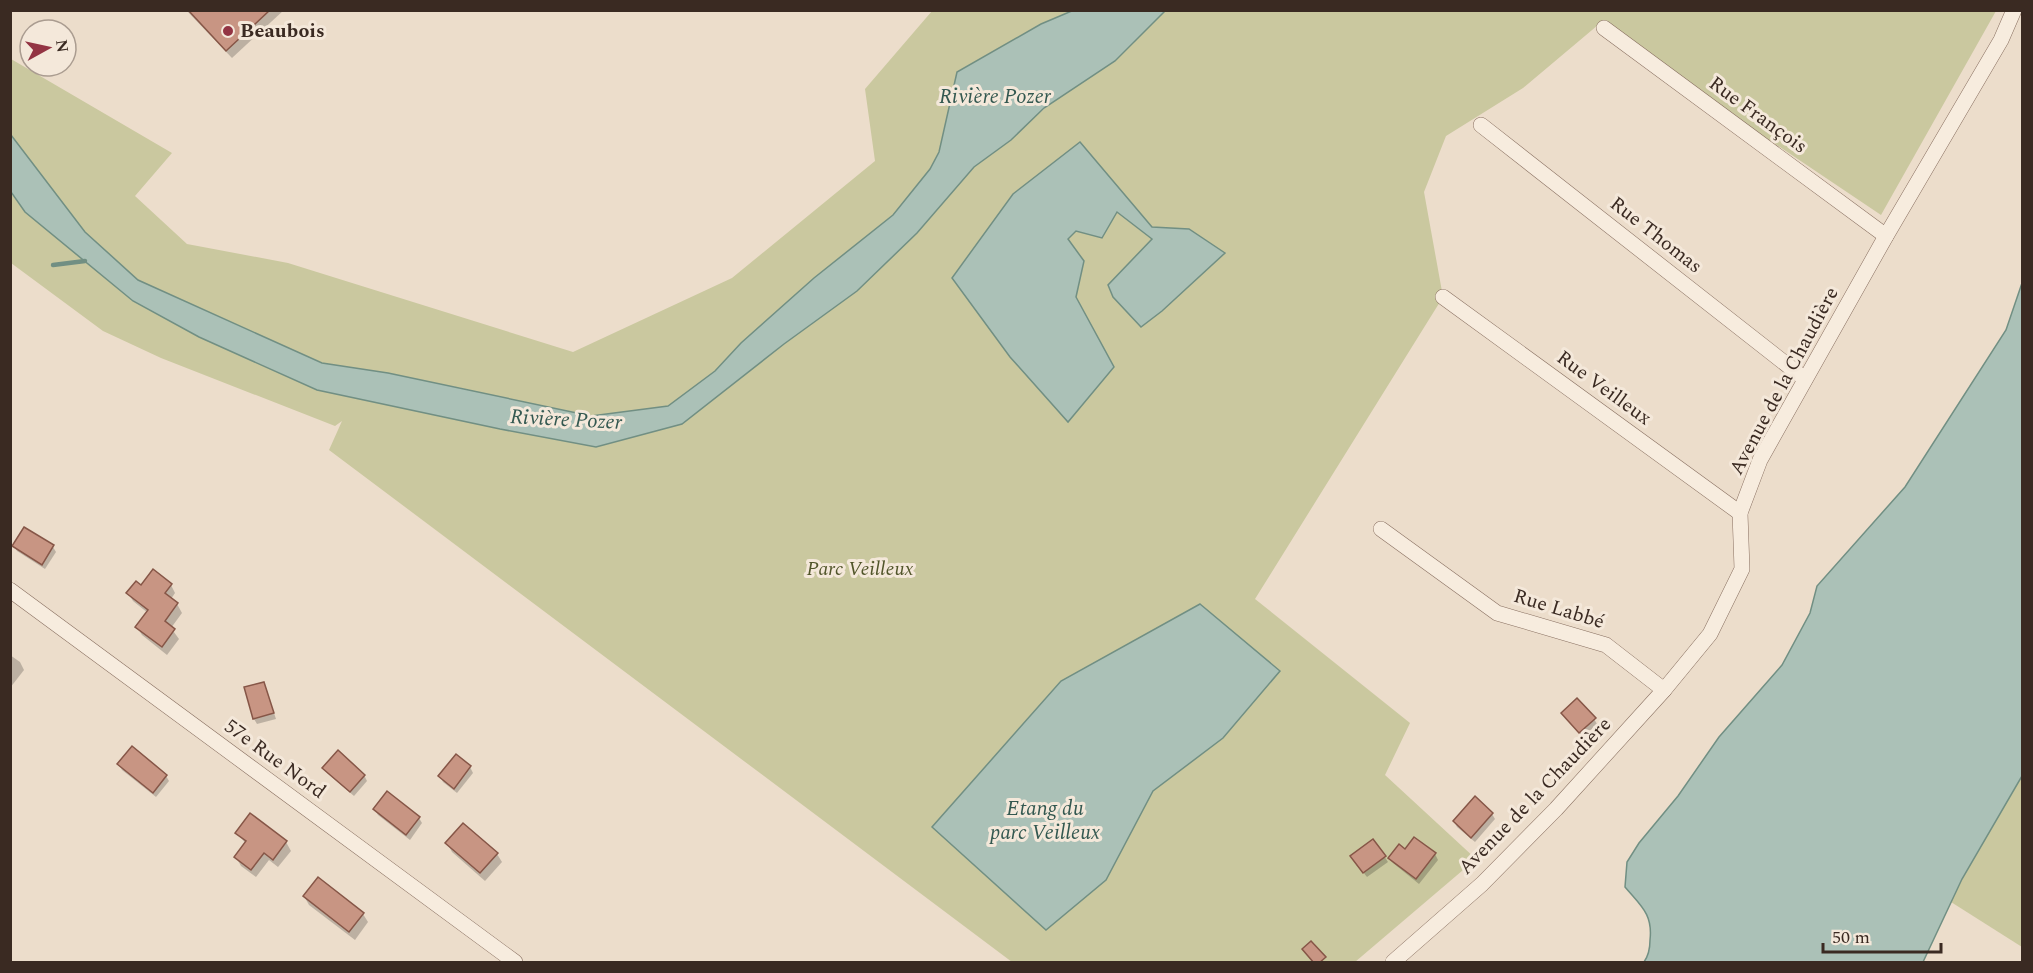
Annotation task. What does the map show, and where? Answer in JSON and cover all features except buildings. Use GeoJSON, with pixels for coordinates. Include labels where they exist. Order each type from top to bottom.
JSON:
{"type":"FeatureCollection","features":[{"type":"Feature","properties":{"kind":"street","name":"Avenue de la Chaudière"},"geometry":{"type":"LineString","coordinates":[[1392,963],[1482,884],[1540,826],[1664,690],[1710,633],[1742,569],[1740,513],[1760,460],[1886,236],[2001,40],[2014,10]]}},
{"type":"Feature","properties":{"kind":"street","name":"Rue François"},"geometry":{"type":"LineString","coordinates":[[1604,28],[1886,236]]}},
{"type":"Feature","properties":{"kind":"street","name":"Rue Thomas"},"geometry":{"type":"LineString","coordinates":[[1481,125],[1805,379]]}},
{"type":"Feature","properties":{"kind":"street","name":"Rue Veilleux"},"geometry":{"type":"LineString","coordinates":[[1443,297],[1740,513]]}},
{"type":"Feature","properties":{"kind":"street","name":"Rue Labbé"},"geometry":{"type":"LineString","coordinates":[[1382,529],[1497,613],[1606,645],[1664,690]]}},
{"type":"Feature","properties":{"kind":"street","name":"57e Rue Nord"},"geometry":{"type":"LineString","coordinates":[[10,590],[515,963]]}},
{"type":"Feature","properties":{"kind":"green space"},"geometry":{"type":"Polygon","coordinates":[[[932,11],[1074,11],[1041,24],[957,72],[939,152],[930,169],[893,215],[715,371],[667,407],[591,416],[498,398],[461,388],[322,363],[138,280],[85,232],[11,137],[11,59],[18,63],[18,78],[44,78],[172,153],[135,196],[187,244],[288,263],[573,352],[732,278],[875,161],[865,89],[932,11]]]}},
{"type":"Feature","properties":{"kind":"green space","name":"Parc Veilleux"},"geometry":{"type":"Polygon","coordinates":[[[1163,11],[1996,11],[1881,215],[1598,25],[1523,88],[1446,136],[1424,192],[1443,297],[1255,599],[1410,723],[1385,775],[1476,859],[1355,962],[1012,962],[329,450],[342,421],[335,426],[161,358],[103,331],[11,263],[10,192],[22,208],[133,301],[317,390],[596,447],[682,424],[974,167],[1163,11]]]}},
{"type":"Feature","properties":{"kind":"green space"},"geometry":{"type":"Polygon","coordinates":[[[2022,776],[2022,947],[1951,902],[2022,776]]]}},
{"type":"Feature","properties":{"kind":"water","name":"Rivière Pozer"},"geometry":{"type":"Polygon","coordinates":[[[1074,10],[1165,11],[1115,61],[1044,108],[1011,140],[974,167],[917,233],[857,291],[784,344],[682,424],[596,447],[317,390],[199,337],[133,301],[25,212],[11,192],[11,135],[85,232],[138,280],[322,363],[388,373],[591,416],[668,406],[715,371],[741,343],[814,278],[893,215],[930,169],[939,152],[957,72],[1041,24],[1074,10]]]}},
{"type":"Feature","properties":{"kind":"water"},"geometry":{"type":"Polygon","coordinates":[[[1080,142],[1152,227],[1189,229],[1225,253],[1162,311],[1141,327],[1113,297],[1108,285],[1152,239],[1117,212],[1102,238],[1076,231],[1068,239],[1084,261],[1076,297],[1114,367],[1068,422],[1010,357],[952,278],[1013,194],[1080,142]]]}},
{"type":"Feature","properties":{"kind":"water"},"geometry":{"type":"Polygon","coordinates":[[[2022,283],[2022,776],[1962,879],[1923,962],[1644,962],[1649,949],[1650,923],[1641,905],[1625,887],[1627,862],[1639,843],[1678,796],[1719,737],[1782,665],[1810,613],[1817,586],[1905,487],[2006,330],[2022,283]]]}},
{"type":"Feature","properties":{"kind":"water","name":"Etang du parc Veilleux"},"geometry":{"type":"Polygon","coordinates":[[[1200,604],[1280,671],[1223,738],[1153,791],[1106,880],[1046,930],[932,827],[1061,681],[1200,604]]]}},
{"type":"Feature","properties":{"kind":"waterway"},"geometry":{"type":"LineString","coordinates":[[53,265],[85,261]]}},
{"type":"Feature","properties":{"kind":"place","name":"Beaubois"},"geometry":{"type":"Point","coordinates":[228,31]}}]}
